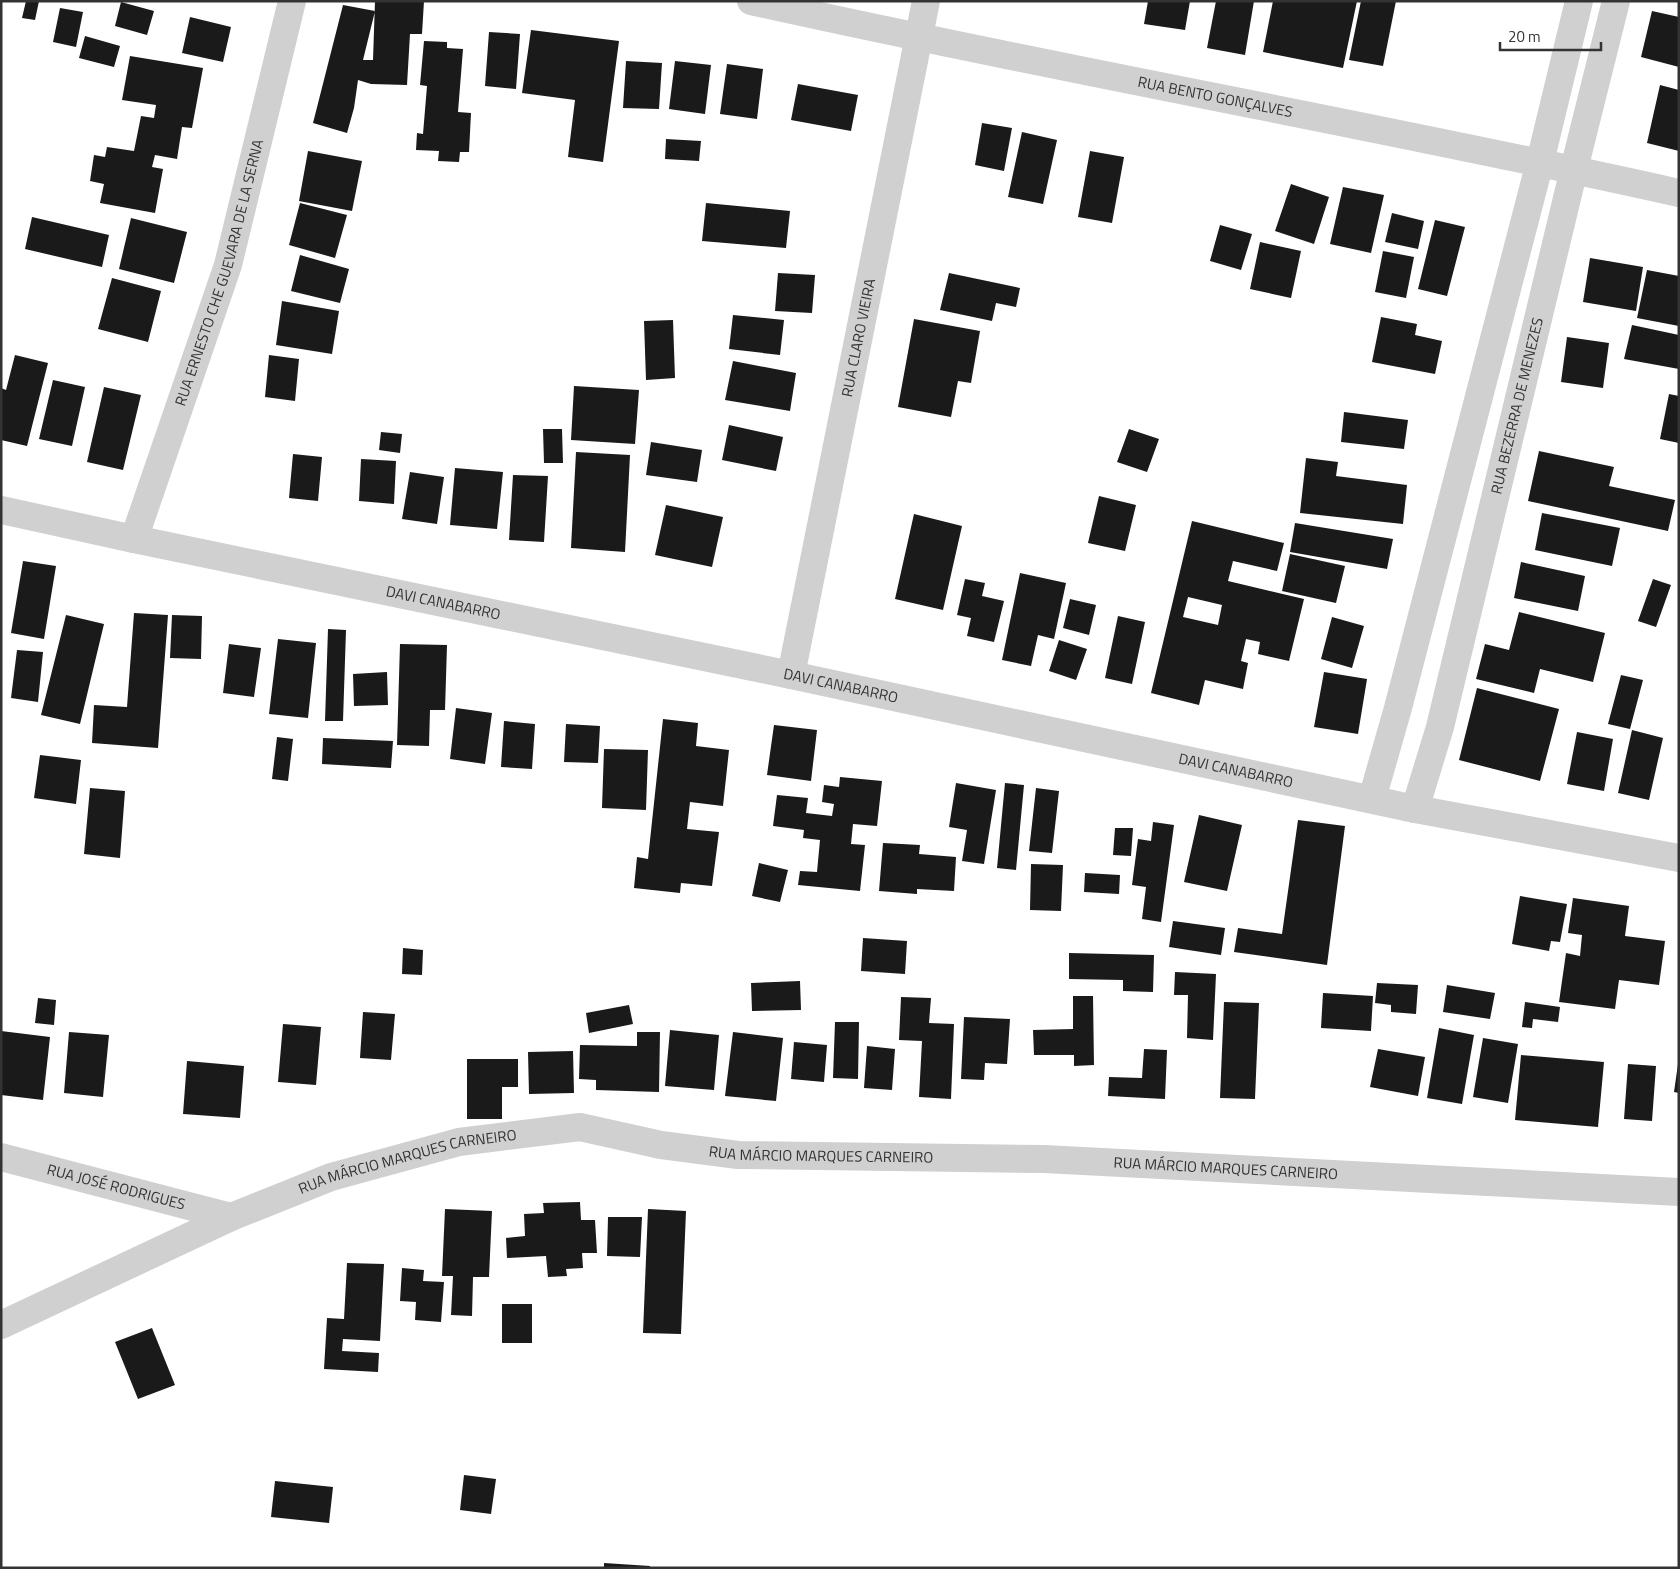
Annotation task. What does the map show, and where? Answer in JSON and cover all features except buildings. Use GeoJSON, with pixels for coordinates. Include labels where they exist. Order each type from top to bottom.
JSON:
{"type":"FeatureCollection","features":[{"type":"Feature","properties":{"kind":"street","name":"RUA ERNESTO CHE GUEVARA DE LA SERNA"},"geometry":{"type":"LineString","coordinates":[[134,540],[228,265],[292,1]]}},
{"type":"Feature","properties":{"kind":"street","name":"RUA BENTO GONÇALVES"},"geometry":{"type":"LineString","coordinates":[[751,1],[918,37],[1540,162],[1679,192]]}},
{"type":"Feature","properties":{"kind":"street","name":"RUA CLARO VIEIRA"},"geometry":{"type":"LineString","coordinates":[[792,675],[926,1]]}},
{"type":"Feature","properties":{"kind":"street"},"geometry":{"type":"LineString","coordinates":[[1372,799],[1398,708],[1540,162],[1579,1]]}},
{"type":"Feature","properties":{"kind":"street","name":"RUA BEZERRA DE MENEZES"},"geometry":{"type":"LineString","coordinates":[[1415,809],[1440,728],[1616,1]]}},
{"type":"Feature","properties":{"kind":"street","name":"DAVI CANABARRO"},"geometry":{"type":"LineString","coordinates":[[1,510],[134,540],[792,675],[1415,809],[1679,858]]}},
{"type":"Feature","properties":{"kind":"street","name":"RUA MÁRCIO MARQUES CARNEIRO"},"geometry":{"type":"LineString","coordinates":[[1,1325],[231,1217],[331,1177],[459,1142],[580,1127],[661,1145],[738,1155],[1044,1159],[1679,1192]]}},
{"type":"Feature","properties":{"kind":"street","name":"RUA JOSÉ RODRIGUES"},"geometry":{"type":"LineString","coordinates":[[1,1158],[231,1217]]}}]}
